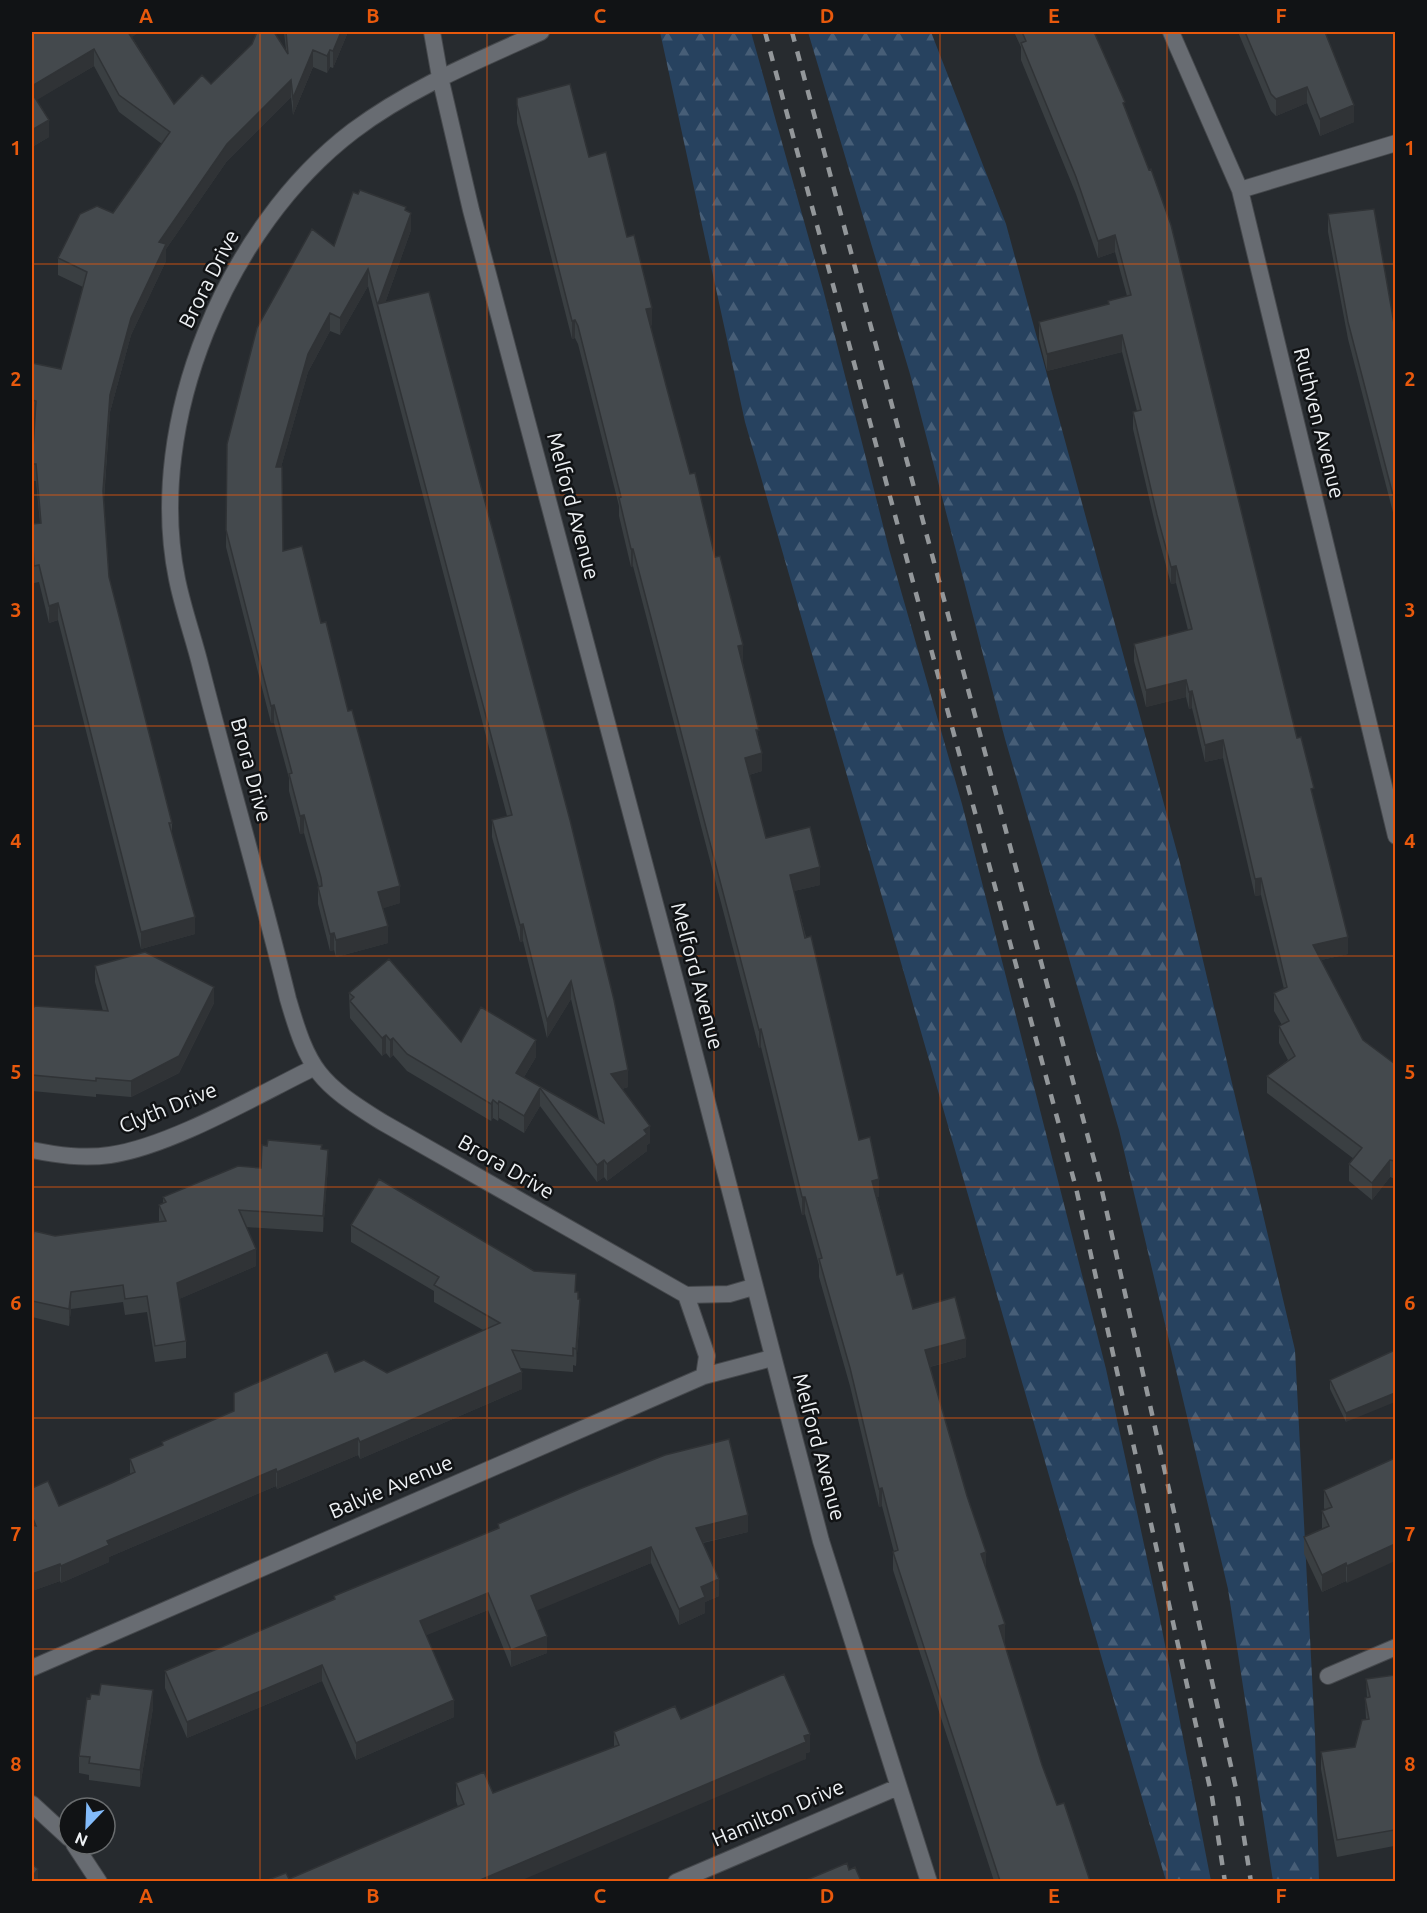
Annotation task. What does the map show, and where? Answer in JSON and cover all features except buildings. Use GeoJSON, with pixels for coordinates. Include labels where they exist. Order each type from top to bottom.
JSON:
{"type":"FeatureCollection","features":[{"type":"Feature","properties":{"kind":"street","name":"Melford Avenue"},"geometry":{"type":"LineString","coordinates":[[432,32],[440,77],[471,210],[821,1541],[929,1881]]}},
{"type":"Feature","properties":{"kind":"street","name":"Brora Drive"},"geometry":{"type":"LineString","coordinates":[[541,32],[440,77],[379,112],[315,162],[263,223],[236,268],[199,349],[186,394],[171,486],[177,578],[288,999],[300,1039],[313,1068],[340,1095],[382,1122],[686,1295]]}},
{"type":"Feature","properties":{"kind":"street","name":"Ruthven Avenue"},"geometry":{"type":"LineString","coordinates":[[1171,32],[1240,190],[1395,836]]}},
{"type":"Feature","properties":{"kind":"street"},"geometry":{"type":"LineString","coordinates":[[1240,190],[1395,143]]}},
{"type":"Feature","properties":{"kind":"street","name":"Clyth Drive"},"geometry":{"type":"LineString","coordinates":[[32,1150],[65,1156],[110,1155],[151,1143],[198,1124],[313,1068]]}},
{"type":"Feature","properties":{"kind":"street"},"geometry":{"type":"LineString","coordinates":[[704,1376],[706,1356],[686,1295],[729,1294],[753,1287]]}},
{"type":"Feature","properties":{"kind":"street","name":"Balvie Avenue"},"geometry":{"type":"LineString","coordinates":[[32,1668],[704,1376],[772,1358]]}},
{"type":"Feature","properties":{"kind":"street"},"geometry":{"type":"LineString","coordinates":[[1328,1676],[1395,1647]]}},
{"type":"Feature","properties":{"kind":"street","name":"Hamilton Drive"},"geometry":{"type":"LineString","coordinates":[[676,1881],[898,1787]]}},
{"type":"Feature","properties":{"kind":"street"},"geometry":{"type":"LineString","coordinates":[[32,1804],[57,1827]]}},
{"type":"Feature","properties":{"kind":"street"},"geometry":{"type":"LineString","coordinates":[[82,1856],[95,1874]]}},
{"type":"Feature","properties":{"kind":"green space"},"geometry":{"type":"Polygon","coordinates":[[[660,32],[751,32],[823,289],[889,549],[962,804],[1106,1369],[1158,1609],[1211,1881],[1166,1881],[745,422],[660,32]]]}},
{"type":"Feature","properties":{"kind":"green space"},"geometry":{"type":"Polygon","coordinates":[[[808,32],[931,32],[1006,224],[1180,863],[1295,1350],[1315,1734],[1319,1881],[1273,1881],[1228,1589],[1119,1130],[1005,739],[910,374],[808,32]]]}},
{"type":"Feature","properties":{"kind":"railway"},"geometry":{"type":"LineString","coordinates":[[765,32],[1076,1188],[1212,1797],[1225,1882]]}},
{"type":"Feature","properties":{"kind":"railway"},"geometry":{"type":"LineString","coordinates":[[792,32],[1100,1182],[1237,1793],[1251,1882]]}}]}
